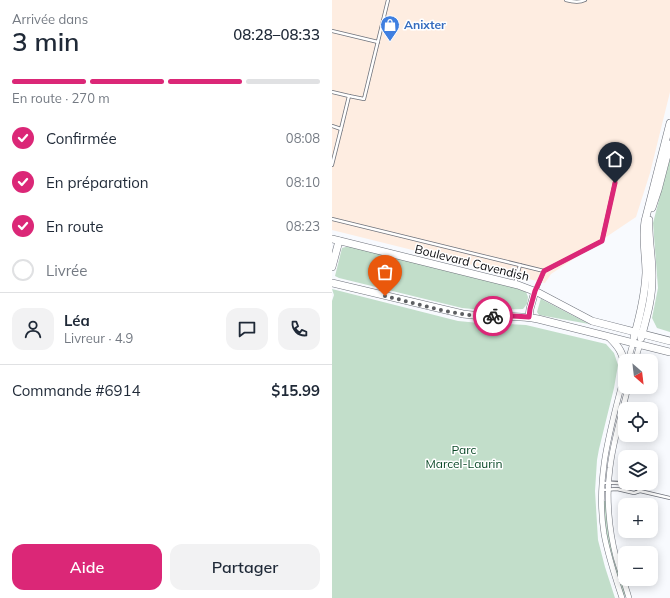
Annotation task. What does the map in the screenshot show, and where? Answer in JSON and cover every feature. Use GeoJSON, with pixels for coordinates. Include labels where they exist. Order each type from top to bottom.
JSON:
{"type":"FeatureCollection","features":[{"type":"Feature","properties":{"kind":"main road"},"geometry":{"type":"LineString","coordinates":[[639,334],[645,287],[645,224],[670,123]]}},
{"type":"Feature","properties":{"kind":"main road"},"geometry":{"type":"LineString","coordinates":[[636,344],[650,301],[652,290],[649,222],[670,144]]}},
{"type":"Feature","properties":{"kind":"main road"},"geometry":{"type":"LineString","coordinates":[[332,267],[335,240]]}},
{"type":"Feature","properties":{"kind":"main road","name":"Boulevard Cavendish"},"geometry":{"type":"LineString","coordinates":[[335,240],[515,284],[535,291],[589,320],[670,341]]}},
{"type":"Feature","properties":{"kind":"main road"},"geometry":{"type":"LineString","coordinates":[[332,283],[470,315],[529,317],[670,352]]}},
{"type":"Feature","properties":{"kind":"main road"},"geometry":{"type":"LineString","coordinates":[[529,317],[535,291]]}},
{"type":"Feature","properties":{"kind":"main road"},"geometry":{"type":"LineString","coordinates":[[609,337],[617,345],[622,354]]}},
{"type":"Feature","properties":{"kind":"street"},"geometry":{"type":"LineString","coordinates":[[631,354],[636,344]]}},
{"type":"Feature","properties":{"kind":"street"},"geometry":{"type":"LineString","coordinates":[[635,354],[636,344]]}},
{"type":"Feature","properties":{"kind":"street"},"geometry":{"type":"LineString","coordinates":[[620,394],[606,448],[601,490],[605,538],[609,557],[622,598]]}},
{"type":"Feature","properties":{"kind":"street"},"geometry":{"type":"LineString","coordinates":[[626,394],[612,456],[609,489],[613,545],[629,598]]}},
{"type":"Feature","properties":{"kind":"lane"},"geometry":{"type":"LineString","coordinates":[[332,92],[364,99],[388,0]]}},
{"type":"Feature","properties":{"kind":"lane"},"geometry":{"type":"LineString","coordinates":[[566,0],[582,2],[585,0]]}},
{"type":"Feature","properties":{"kind":"lane"},"geometry":{"type":"LineString","coordinates":[[332,31],[378,42]]}},
{"type":"Feature","properties":{"kind":"lane"},"geometry":{"type":"LineString","coordinates":[[332,165],[350,96]]}},
{"type":"Feature","properties":{"kind":"lane"},"geometry":{"type":"LineString","coordinates":[[332,126],[341,129]]}},
{"type":"Feature","properties":{"kind":"lane"},"geometry":{"type":"LineString","coordinates":[[535,291],[544,271],[602,241],[618,169]]}},
{"type":"Feature","properties":{"kind":"lane"},"geometry":{"type":"LineString","coordinates":[[332,219],[544,271]]}},
{"type":"Feature","properties":{"kind":"lane"},"geometry":{"type":"LineString","coordinates":[[515,284],[520,265]]}},
{"type":"Feature","properties":{"kind":"lane"},"geometry":{"type":"LineString","coordinates":[[602,483],[620,483],[636,487],[640,491],[670,498]]}},
{"type":"Feature","properties":{"kind":"lane"},"geometry":{"type":"LineString","coordinates":[[601,490],[617,489],[634,493],[640,491]]}},
{"type":"Feature","properties":{"kind":"shaded area"},"geometry":{"type":"Polygon","coordinates":[[[332,0],[670,0],[670,92],[650,173],[636,217],[551,274],[545,283],[332,230],[332,0]]]}},
{"type":"Feature","properties":{"kind":"green space"},"geometry":{"type":"Polygon","coordinates":[[[670,158],[670,332],[657,328],[652,318],[658,288],[653,223],[670,158]]]}},
{"type":"Feature","properties":{"kind":"green space"},"geometry":{"type":"Polygon","coordinates":[[[349,246],[510,286],[526,292],[528,297],[527,304],[523,309],[483,310],[462,308],[339,278],[335,276],[342,248],[349,246]]]}},
{"type":"Feature","properties":{"kind":"green space","name":"Parc Marcel-Laurin"},"geometry":{"type":"Polygon","coordinates":[[[332,289],[458,321],[526,325],[606,344],[614,353],[618,365],[599,449],[595,491],[598,540],[615,598],[332,598],[332,301],[334,295],[332,289]]]}},
{"type":"Feature","properties":{"kind":"green space"},"geometry":{"type":"Polygon","coordinates":[[[541,298],[589,324],[539,315],[537,312],[541,298]]]}},
{"type":"Feature","properties":{"kind":"green space"},"geometry":{"type":"Polygon","coordinates":[[[603,501],[607,501],[618,556],[618,581],[612,562],[605,527],[603,501]]]}},
{"type":"Feature","properties":{"kind":"green space"},"geometry":{"type":"Polygon","coordinates":[[[620,586],[625,586],[627,595],[623,596],[620,586]]]}},
{"type":"Feature","properties":{"kind":"way so far"},"geometry":{"type":"LineString","coordinates":[[385,296],[456,313],[493,316]]}},
{"type":"Feature","properties":{"kind":"place","name":"Anixter"},"geometry":{"type":"Point","coordinates":[390,42]}},
{"type":"Feature","properties":{"kind":"route"},"geometry":{"type":"LineString","coordinates":[[493,316],[529,317],[535,291],[544,271],[602,241],[615,183]]}}]}
